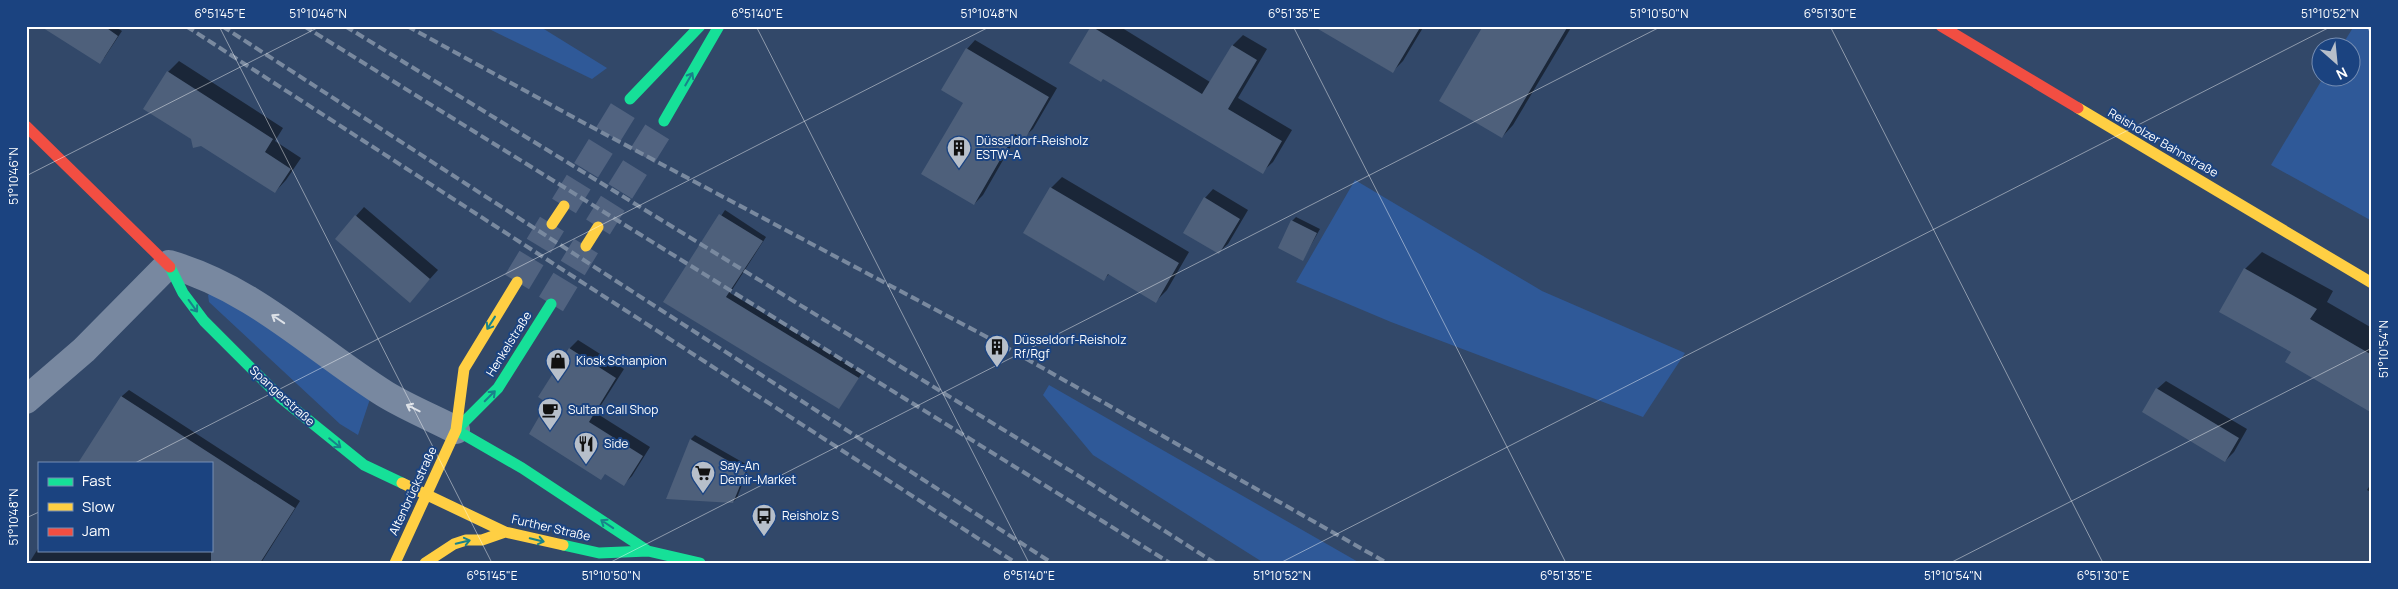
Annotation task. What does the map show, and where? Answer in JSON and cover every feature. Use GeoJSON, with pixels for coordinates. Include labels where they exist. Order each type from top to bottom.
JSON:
{"type":"FeatureCollection","features":[{"type":"Feature","properties":{"kind":"street"},"geometry":{"type":"LineString","coordinates":[[630,99],[700,26]]}},
{"type":"Feature","properties":{"kind":"street"},"geometry":{"type":"LineString","coordinates":[[664,121],[720,26]]}},
{"type":"Feature","properties":{"kind":"street","name":"Reisholzer Bahnstraße"},"geometry":{"type":"LineString","coordinates":[[1941,26],[2372,282]]}},
{"type":"Feature","properties":{"kind":"street","name":"Spangerstraße"},"geometry":{"type":"LineString","coordinates":[[26,126],[169,264],[184,293],[204,321],[281,398],[364,465],[427,493]]}},
{"type":"Feature","properties":{"kind":"street"},"geometry":{"type":"LineString","coordinates":[[552,224],[564,206]]}},
{"type":"Feature","properties":{"kind":"street"},"geometry":{"type":"LineString","coordinates":[[586,246],[598,228]]}},
{"type":"Feature","properties":{"kind":"street"},"geometry":{"type":"LineString","coordinates":[[26,400],[84,350],[169,264]]}},
{"type":"Feature","properties":{"kind":"street","name":"Spangerstraße"},"geometry":{"type":"LineString","coordinates":[[169,264],[200,273],[246,297],[386,394],[456,430]]}},
{"type":"Feature","properties":{"kind":"street","name":"Henkelstraße"},"geometry":{"type":"LineString","coordinates":[[456,430],[464,369],[517,282]]}},
{"type":"Feature","properties":{"kind":"street","name":"Henkelstraße"},"geometry":{"type":"LineString","coordinates":[[456,430],[498,388],[550,304]]}},
{"type":"Feature","properties":{"kind":"street","name":"Altenbrückstraße"},"geometry":{"type":"LineString","coordinates":[[395,563],[456,430]]}},
{"type":"Feature","properties":{"kind":"street","name":"Further Straße"},"geometry":{"type":"LineString","coordinates":[[456,430],[522,468],[648,551]]}},
{"type":"Feature","properties":{"kind":"street","name":"Further Straße"},"geometry":{"type":"LineString","coordinates":[[427,493],[505,532],[599,552],[648,551],[700,563]]}},
{"type":"Feature","properties":{"kind":"street"},"geometry":{"type":"LineString","coordinates":[[425,563],[454,544],[466,540],[482,540],[505,532]]}},
{"type":"Feature","properties":{"kind":"shaded area"},"geometry":{"type":"Polygon","coordinates":[[[483,26],[539,26],[607,68],[592,79],[483,26]]]}},
{"type":"Feature","properties":{"kind":"shaded area"},"geometry":{"type":"Polygon","coordinates":[[[2354,26],[2372,26],[2372,221],[2271,165],[2317,88],[2360,88],[2360,38],[2347,38],[2354,26]]]}},
{"type":"Feature","properties":{"kind":"shaded area"},"geometry":{"type":"Polygon","coordinates":[[[1355,180],[1542,291],[1685,353],[1643,417],[1391,322],[1296,282],[1355,180]]]}},
{"type":"Feature","properties":{"kind":"shaded area"},"geometry":{"type":"Polygon","coordinates":[[[213,291],[219,292],[370,399],[358,435],[340,424],[209,302],[208,295],[213,291]]]}},
{"type":"Feature","properties":{"kind":"shaded area"},"geometry":{"type":"Polygon","coordinates":[[[1049,385],[1360,563],[1264,563],[1093,455],[1043,395],[1049,385]]]}},
{"type":"Feature","properties":{"kind":"building"},"geometry":{"type":"Polygon","coordinates":[[[40,26],[104,26],[118,36],[100,64],[40,26]]]}},
{"type":"Feature","properties":{"kind":"building"},"geometry":{"type":"Polygon","coordinates":[[[1091,26],[1202,94],[1232,45],[1257,60],[1228,109],[1282,141],[1263,174],[1103,79],[1101,82],[1069,63],[1091,26]]]}},
{"type":"Feature","properties":{"kind":"building"},"geometry":{"type":"Polygon","coordinates":[[[1313,26],[1421,26],[1393,73],[1313,26]]]}},
{"type":"Feature","properties":{"kind":"building"},"geometry":{"type":"Polygon","coordinates":[[[1483,26],[1568,26],[1502,138],[1439,101],[1483,26]]]}},
{"type":"Feature","properties":{"kind":"building"},"geometry":{"type":"Polygon","coordinates":[[[966,48],[1049,97],[1025,139],[1015,134],[974,205],[921,174],[963,103],[941,90],[966,48]]]}},
{"type":"Feature","properties":{"kind":"building"},"geometry":{"type":"Polygon","coordinates":[[[167,71],[273,139],[265,152],[291,169],[275,193],[201,146],[193,148],[191,139],[143,109],[167,71]]]}},
{"type":"Feature","properties":{"kind":"building"},"geometry":{"type":"Polygon","coordinates":[[[1050,187],[1179,263],[1156,303],[1108,274],[1104,281],[1023,233],[1050,187]]]}},
{"type":"Feature","properties":{"kind":"building"},"geometry":{"type":"Polygon","coordinates":[[[1204,197],[1240,219],[1219,254],[1183,233],[1204,197]]]}},
{"type":"Feature","properties":{"kind":"building"},"geometry":{"type":"Polygon","coordinates":[[[719,214],[763,241],[726,297],[859,378],[839,409],[663,302],[719,214]]]}},
{"type":"Feature","properties":{"kind":"building"},"geometry":{"type":"Polygon","coordinates":[[[355,215],[430,279],[410,303],[335,239],[355,215]]]}},
{"type":"Feature","properties":{"kind":"building"},"geometry":{"type":"Polygon","coordinates":[[[1291,220],[1317,233],[1303,261],[1278,248],[1291,220]]]}},
{"type":"Feature","properties":{"kind":"building"},"geometry":{"type":"Polygon","coordinates":[[[2244,268],[2317,309],[2310,319],[2372,355],[2372,413],[2285,362],[2291,352],[2219,312],[2244,268]]]}},
{"type":"Feature","properties":{"kind":"building"},"geometry":{"type":"Polygon","coordinates":[[[569,348],[616,378],[589,422],[643,456],[624,486],[605,474],[601,480],[529,434],[547,403],[538,397],[569,348]]]}},
{"type":"Feature","properties":{"kind":"building"},"geometry":{"type":"Polygon","coordinates":[[[2156,388],[2239,438],[2225,462],[2142,412],[2156,388]]]}},
{"type":"Feature","properties":{"kind":"building"},"geometry":{"type":"Polygon","coordinates":[[[121,396],[295,508],[260,563],[211,563],[212,462],[79,462],[121,396]]]}},
{"type":"Feature","properties":{"kind":"building"},"geometry":{"type":"Polygon","coordinates":[[[690,439],[746,471],[733,503],[666,499],[690,439]]]}},
{"type":"Feature","properties":{"kind":"tunnel"},"geometry":{"type":"LineString","coordinates":[[564,206],[630,99]]}},
{"type":"Feature","properties":{"kind":"tunnel"},"geometry":{"type":"LineString","coordinates":[[598,227],[664,121]]}},
{"type":"Feature","properties":{"kind":"tunnel"},"geometry":{"type":"LineString","coordinates":[[517,282],[552,224]]}},
{"type":"Feature","properties":{"kind":"tunnel"},"geometry":{"type":"LineString","coordinates":[[551,304],[586,246]]}},
{"type":"Feature","properties":{"kind":"railway"},"geometry":{"type":"LineString","coordinates":[[186,26],[1016,563]]}},
{"type":"Feature","properties":{"kind":"railway"},"geometry":{"type":"LineString","coordinates":[[222,26],[1052,563]]}},
{"type":"Feature","properties":{"kind":"railway"},"geometry":{"type":"LineString","coordinates":[[304,26],[1170,563]]}},
{"type":"Feature","properties":{"kind":"railway"},"geometry":{"type":"LineString","coordinates":[[345,26],[1074,473],[1215,563]]}},
{"type":"Feature","properties":{"kind":"railway"},"geometry":{"type":"LineString","coordinates":[[407,26],[586,124],[1002,345],[1387,563]]}},
{"type":"Feature","properties":{"kind":"traffic: fast"},"geometry":{"type":"LineString","coordinates":[[630,99],[700,26]]}},
{"type":"Feature","properties":{"kind":"traffic: fast"},"geometry":{"type":"LineString","coordinates":[[664,121],[719,26]]}},
{"type":"Feature","properties":{"kind":"traffic: fast"},"geometry":{"type":"LineString","coordinates":[[170,267],[183,293],[204,321],[281,398],[364,465],[402,483]]}},
{"type":"Feature","properties":{"kind":"traffic: fast"},"geometry":{"type":"LineString","coordinates":[[456,430],[498,388],[551,304]]}},
{"type":"Feature","properties":{"kind":"traffic: fast"},"geometry":{"type":"LineString","coordinates":[[456,430],[522,468],[648,551]]}},
{"type":"Feature","properties":{"kind":"traffic: fast"},"geometry":{"type":"LineString","coordinates":[[563,545],[599,553],[648,551],[700,563]]}},
{"type":"Feature","properties":{"kind":"traffic: slow"},"geometry":{"type":"LineString","coordinates":[[2078,108],[2372,283]]}},
{"type":"Feature","properties":{"kind":"traffic: slow"},"geometry":{"type":"LineString","coordinates":[[552,224],[564,206]]}},
{"type":"Feature","properties":{"kind":"traffic: slow"},"geometry":{"type":"LineString","coordinates":[[586,246],[598,227]]}},
{"type":"Feature","properties":{"kind":"traffic: slow"},"geometry":{"type":"LineString","coordinates":[[395,563],[456,430],[464,369],[517,282]]}},
{"type":"Feature","properties":{"kind":"traffic: slow"},"geometry":{"type":"LineString","coordinates":[[402,483],[505,532],[563,545]]}},
{"type":"Feature","properties":{"kind":"traffic: slow"},"geometry":{"type":"LineString","coordinates":[[425,563],[454,544],[466,540],[482,540],[505,532]]}},
{"type":"Feature","properties":{"kind":"traffic: jam"},"geometry":{"type":"LineString","coordinates":[[1941,26],[2078,108]]}},
{"type":"Feature","properties":{"kind":"traffic: jam"},"geometry":{"type":"LineString","coordinates":[[26,126],[170,267]]}},
{"type":"Feature","properties":{"kind":"place","name":"Düsseldorf-Reisholz ESTW-A"},"geometry":{"type":"Point","coordinates":[959,169]}},
{"type":"Feature","properties":{"kind":"place","name":"Düsseldorf-Reisholz Rf/Rgf"},"geometry":{"type":"Point","coordinates":[997,368]}},
{"type":"Feature","properties":{"kind":"place","name":"Kiosk Schanpion"},"geometry":{"type":"Point","coordinates":[558,382]}},
{"type":"Feature","properties":{"kind":"place","name":"Sultan Call Shop"},"geometry":{"type":"Point","coordinates":[550,431]}},
{"type":"Feature","properties":{"kind":"place","name":"Side"},"geometry":{"type":"Point","coordinates":[586,465]}},
{"type":"Feature","properties":{"kind":"place","name":"Say-An Demir-Market"},"geometry":{"type":"Point","coordinates":[703,494]}},
{"type":"Feature","properties":{"kind":"place","name":"Reisholz S"},"geometry":{"type":"Point","coordinates":[764,537]}}]}
